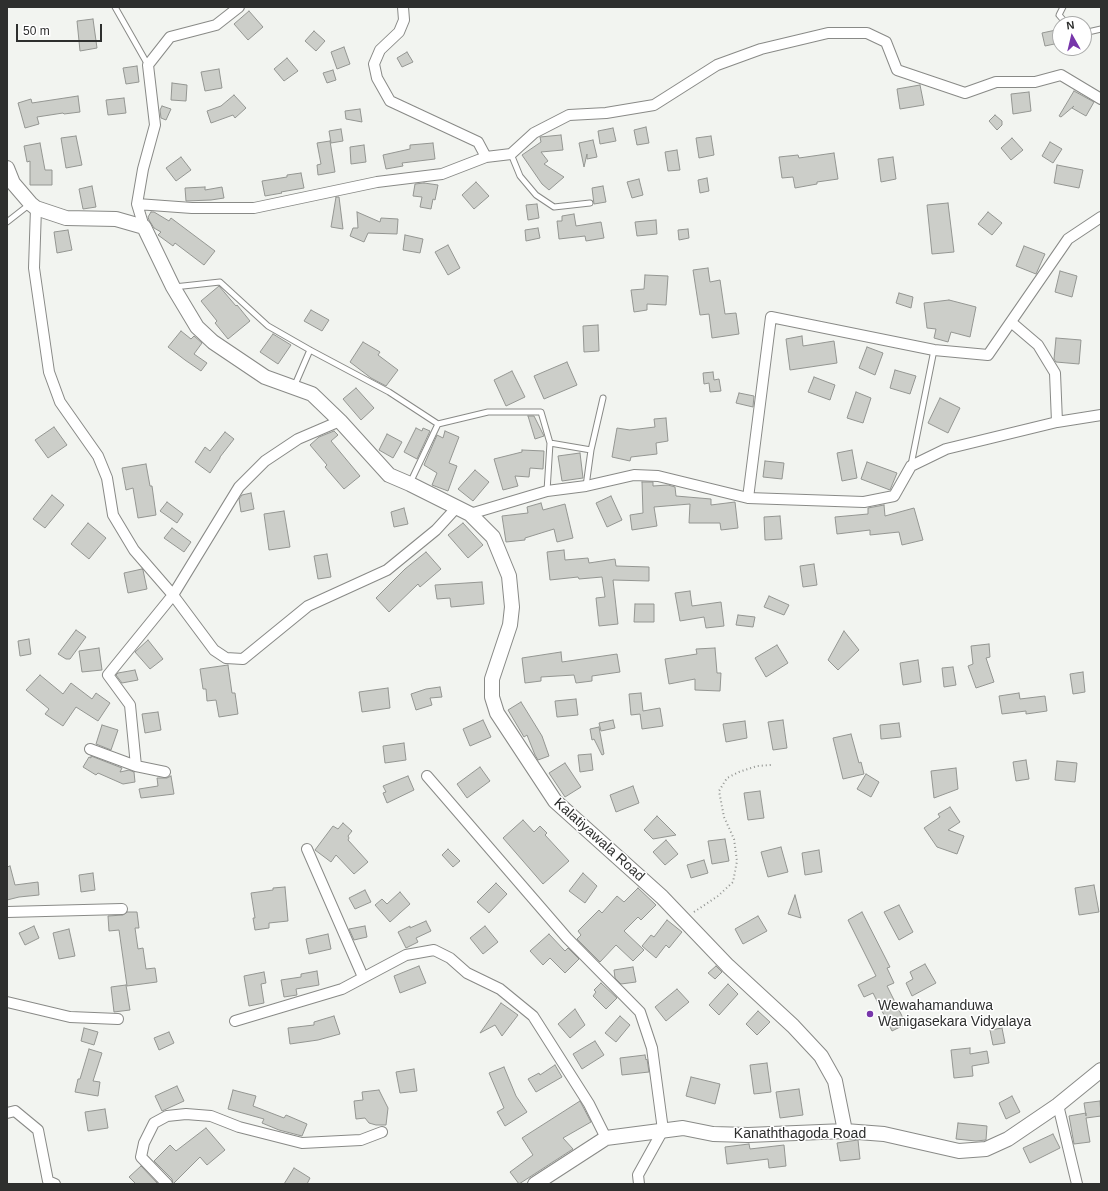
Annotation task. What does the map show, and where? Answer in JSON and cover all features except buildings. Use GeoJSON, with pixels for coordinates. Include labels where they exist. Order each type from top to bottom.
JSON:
{"type":"FeatureCollection","features":[{"type":"Feature","properties":{"kind":"street"},"geometry":{"type":"LineString","coordinates":[[144,227],[137,204],[143,169],[155,125],[148,65],[170,37],[216,25],[239,7]]}},
{"type":"Feature","properties":{"kind":"street"},"geometry":{"type":"LineString","coordinates":[[403,7],[404,20],[399,32],[380,50],[374,64],[377,78],[390,101],[478,142],[486,157]]}},
{"type":"Feature","properties":{"kind":"street"},"geometry":{"type":"LineString","coordinates":[[137,204],[192,208],[254,208],[377,182],[442,174],[486,157],[511,154],[534,133],[569,115],[606,113],[654,105],[717,65],[761,49],[828,33],[867,33],[886,42],[897,70],[965,93],[996,82],[1035,82],[1061,75],[1101,99]]}},
{"type":"Feature","properties":{"kind":"street"},"geometry":{"type":"LineString","coordinates":[[7,168],[13,183],[33,206],[66,218],[116,219],[144,227]]}},
{"type":"Feature","properties":{"kind":"street"},"geometry":{"type":"LineString","coordinates":[[33,206],[34,268],[49,372],[60,402],[98,456],[107,478],[113,515],[134,550],[173,595],[214,650],[226,658],[243,659],[308,606],[387,570],[436,530],[457,507]]}},
{"type":"Feature","properties":{"kind":"street"},"geometry":{"type":"LineString","coordinates":[[748,498],[771,317],[934,350],[988,355],[1068,239],[1101,217]]}},
{"type":"Feature","properties":{"kind":"street","name":"Kalatiyawala Road"},"geometry":{"type":"LineString","coordinates":[[144,227],[173,287],[197,327],[213,342],[265,377],[312,394],[340,421],[389,475],[470,514],[493,537],[509,576],[512,607],[510,625],[492,679],[492,697],[496,713],[554,801],[662,897],[728,966],[793,1026],[821,1056],[835,1081],[845,1131]]}},
{"type":"Feature","properties":{"kind":"street"},"geometry":{"type":"LineString","coordinates":[[1011,322],[1038,345],[1055,373],[1057,422]]}},
{"type":"Feature","properties":{"kind":"street"},"geometry":{"type":"LineString","coordinates":[[470,514],[547,491],[586,486],[634,475],[658,476],[748,498],[864,502],[894,496],[911,466],[946,449],[1057,422],[1101,415]]}},
{"type":"Feature","properties":{"kind":"street"},"geometry":{"type":"LineString","coordinates":[[136,766],[130,705],[108,675],[173,595],[239,487],[265,461],[298,439],[340,421]]}},
{"type":"Feature","properties":{"kind":"street"},"geometry":{"type":"LineString","coordinates":[[90,749],[136,766],[165,772]]}},
{"type":"Feature","properties":{"kind":"street"},"geometry":{"type":"LineString","coordinates":[[427,776],[567,938],[640,1012],[652,1048],[663,1130],[638,1176],[639,1184]]}},
{"type":"Feature","properties":{"kind":"street"},"geometry":{"type":"LineString","coordinates":[[307,849],[363,977]]}},
{"type":"Feature","properties":{"kind":"street"},"geometry":{"type":"LineString","coordinates":[[7,912],[122,909]]}},
{"type":"Feature","properties":{"kind":"street"},"geometry":{"type":"LineString","coordinates":[[235,1021],[342,989],[406,955],[434,950],[450,958],[467,973],[500,989],[533,1016],[589,1104],[606,1138]]}},
{"type":"Feature","properties":{"kind":"street"},"geometry":{"type":"LineString","coordinates":[[7,1002],[70,1017],[118,1019]]}},
{"type":"Feature","properties":{"kind":"street","name":"Kanaththagoda Road"},"geometry":{"type":"LineString","coordinates":[[535,1184],[606,1138],[683,1128],[713,1134],[748,1135],[845,1131],[884,1134],[960,1151],[986,1149],[1008,1139],[1058,1105],[1101,1070]]}},
{"type":"Feature","properties":{"kind":"street"},"geometry":{"type":"LineString","coordinates":[[1058,1105],[1077,1184]]}},
{"type":"Feature","properties":{"kind":"street"},"geometry":{"type":"LineString","coordinates":[[7,1113],[15,1111],[38,1130],[48,1181],[55,1184]]}},
{"type":"Feature","properties":{"kind":"street"},"geometry":{"type":"LineString","coordinates":[[167,1184],[141,1157],[144,1143],[154,1123],[167,1116],[186,1114],[211,1116],[239,1127],[302,1143],[361,1140],[382,1132]]}},
{"type":"Feature","properties":{"kind":"lane"},"geometry":{"type":"LineString","coordinates":[[115,7],[148,65]]}},
{"type":"Feature","properties":{"kind":"lane"},"geometry":{"type":"LineString","coordinates":[[1060,16],[1063,7]]}},
{"type":"Feature","properties":{"kind":"lane"},"geometry":{"type":"LineString","coordinates":[[511,154],[520,176],[536,194],[554,207],[590,203]]}},
{"type":"Feature","properties":{"kind":"lane"},"geometry":{"type":"LineString","coordinates":[[7,222],[33,206]]}},
{"type":"Feature","properties":{"kind":"lane"},"geometry":{"type":"LineString","coordinates":[[173,287],[220,282],[268,326],[389,392],[438,424],[488,412],[541,412],[550,443],[547,491]]}},
{"type":"Feature","properties":{"kind":"lane"},"geometry":{"type":"LineString","coordinates":[[294,388],[310,350]]}},
{"type":"Feature","properties":{"kind":"lane"},"geometry":{"type":"LineString","coordinates":[[911,466],[934,350]]}},
{"type":"Feature","properties":{"kind":"lane"},"geometry":{"type":"LineString","coordinates":[[586,486],[591,450],[603,398]]}},
{"type":"Feature","properties":{"kind":"lane"},"geometry":{"type":"LineString","coordinates":[[410,484],[438,424]]}},
{"type":"Feature","properties":{"kind":"lane"},"geometry":{"type":"LineString","coordinates":[[550,443],[591,450]]}},
{"type":"Feature","properties":{"kind":"path"},"geometry":{"type":"LineString","coordinates":[[683,919],[718,896],[733,882],[737,861],[734,839],[724,817],[719,791],[727,778],[757,766],[771,765]]}},
{"type":"Feature","properties":{"kind":"place","name":"Wewahamanduwa Wanigasekara Vidyalaya"},"geometry":{"type":"Point","coordinates":[870,1014]}}]}
